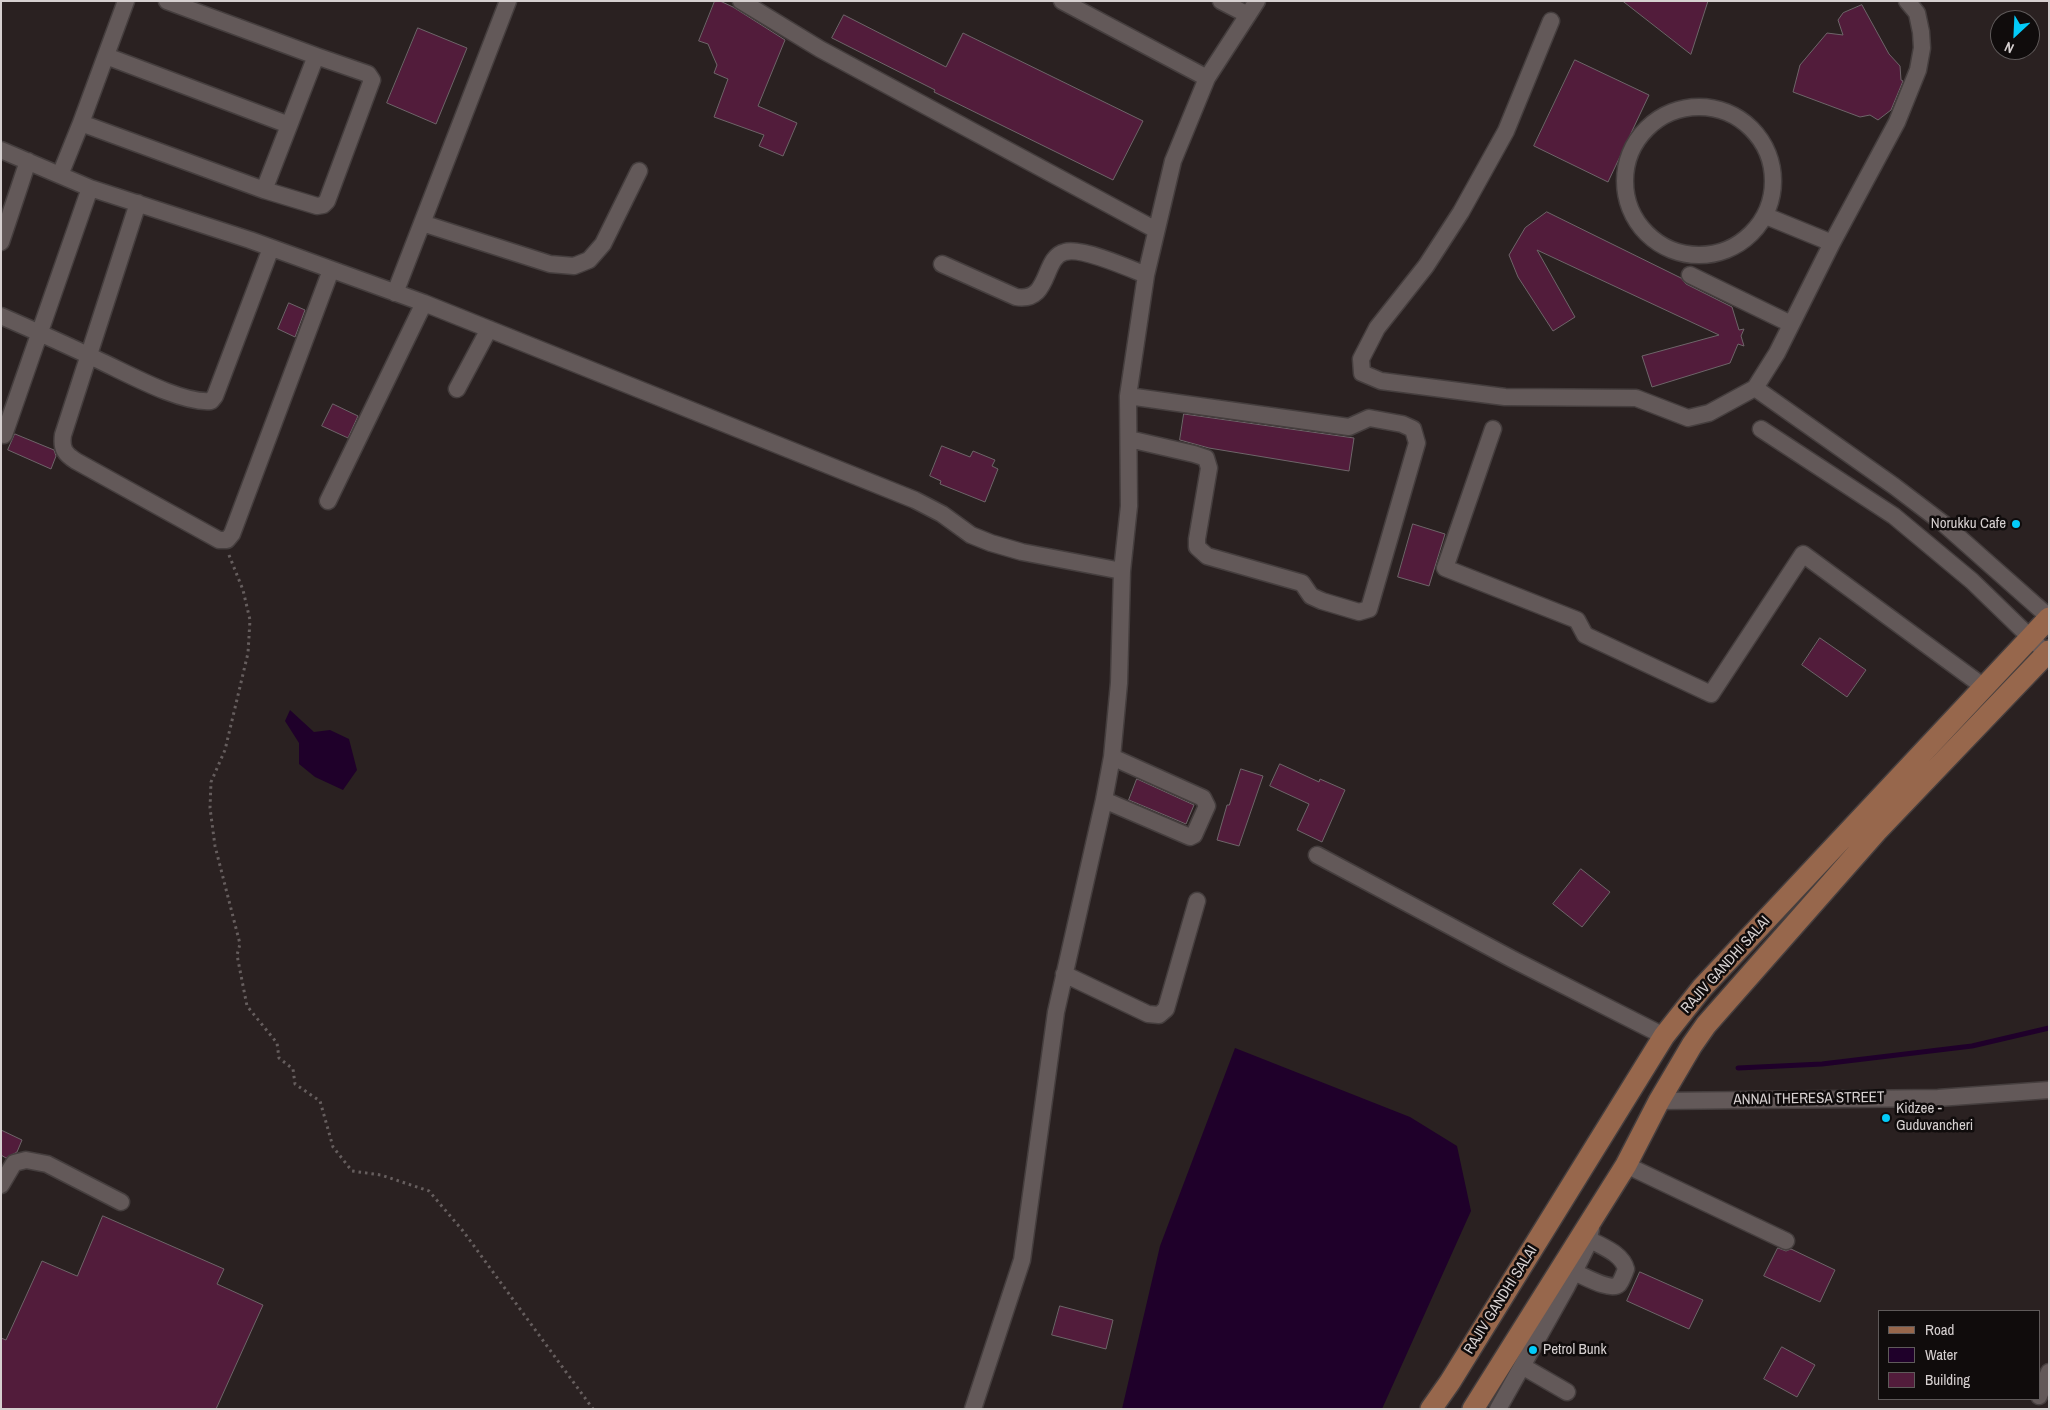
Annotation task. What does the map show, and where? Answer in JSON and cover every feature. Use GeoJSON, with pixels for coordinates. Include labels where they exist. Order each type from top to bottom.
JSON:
{"type":"FeatureCollection","features":[{"type":"Feature","properties":{"kind":"main road","name":"RAJIV GANDHI SALAI"},"geometry":{"type":"LineString","coordinates":[[1473,1409],[1626,1165],[1659,1101],[1706,1025],[1984,687],[2049,617]]}},
{"type":"Feature","properties":{"kind":"main road","name":"RAJIV GANDHI SALAI"},"geometry":{"type":"LineString","coordinates":[[1431,1409],[1450,1382],[1674,1024],[1702,988],[2048,652]]}},
{"type":"Feature","properties":{"kind":"street"},"geometry":{"type":"LineString","coordinates":[[60,175],[126,1]]}},
{"type":"Feature","properties":{"kind":"street"},"geometry":{"type":"LineString","coordinates":[[81,123],[264,190],[317,206],[323,205],[327,201],[372,80],[368,74],[167,1]]}},
{"type":"Feature","properties":{"kind":"street"},"geometry":{"type":"LineString","coordinates":[[395,293],[508,1]]}},
{"type":"Feature","properties":{"kind":"street"},"geometry":{"type":"LineString","coordinates":[[741,1],[820,49],[1156,230]]}},
{"type":"Feature","properties":{"kind":"street"},"geometry":{"type":"LineString","coordinates":[[1062,1],[1207,78]]}},
{"type":"Feature","properties":{"kind":"street"},"geometry":{"type":"LineString","coordinates":[[973,1409],[1022,1260],[1056,1012],[1112,757],[1119,683],[1122,571],[1129,506],[1128,396],[1146,275],[1173,161],[1207,78],[1252,8],[1222,1]]}},
{"type":"Feature","properties":{"kind":"street"},"geometry":{"type":"LineString","coordinates":[[1551,21],[1506,131],[1451,227],[1426,266],[1377,328],[1361,359],[1362,373],[1381,381],[1505,397],[1636,398],[1688,418],[1709,413],[1755,388],[1777,353],[1832,243],[1897,122],[1918,70],[1922,48],[1921,32],[1917,13],[1907,1]]}},
{"type":"Feature","properties":{"kind":"street"},"geometry":{"type":"LineString","coordinates":[[106,56],[289,125]]}},
{"type":"Feature","properties":{"kind":"street"},"geometry":{"type":"LineString","coordinates":[[264,190],[316,56]]}},
{"type":"Feature","properties":{"kind":"street"},"geometry":{"type":"LineString","coordinates":[[1695,106],[1726,111],[1752,128],[1770,155],[1774,186],[1766,216],[1746,240],[1718,254],[1687,255],[1657,244],[1635,222],[1624,192],[1626,161],[1640,133],[1665,114],[1695,106]]}},
{"type":"Feature","properties":{"kind":"street"},"geometry":{"type":"LineString","coordinates":[[1,150],[90,188],[271,248],[424,303],[916,500],[942,514],[971,535],[991,543],[1022,552],[1122,571]]}},
{"type":"Feature","properties":{"kind":"street"},"geometry":{"type":"LineString","coordinates":[[1,242],[28,161]]}},
{"type":"Feature","properties":{"kind":"street"},"geometry":{"type":"LineString","coordinates":[[422,223],[550,264],[574,266],[589,260],[603,244],[639,170]]}},
{"type":"Feature","properties":{"kind":"street"},"geometry":{"type":"LineString","coordinates":[[4,435],[90,188]]}},
{"type":"Feature","properties":{"kind":"street"},"geometry":{"type":"LineString","coordinates":[[138,203],[88,355],[63,436],[62,445],[64,451],[76,461],[224,541],[230,538],[232,534],[331,270]]}},
{"type":"Feature","properties":{"kind":"street"},"geometry":{"type":"LineString","coordinates":[[1766,216],[1832,243]]}},
{"type":"Feature","properties":{"kind":"street"},"geometry":{"type":"LineString","coordinates":[[1,316],[168,392],[202,402],[211,401],[215,396],[271,248]]}},
{"type":"Feature","properties":{"kind":"street"},"geometry":{"type":"LineString","coordinates":[[942,264],[1016,297],[1025,299],[1032,297],[1037,292],[1056,257],[1062,252],[1080,252],[1146,275]]}},
{"type":"Feature","properties":{"kind":"street"},"geometry":{"type":"LineString","coordinates":[[1690,275],[1791,324]]}},
{"type":"Feature","properties":{"kind":"street"},"geometry":{"type":"LineString","coordinates":[[328,501],[424,303]]}},
{"type":"Feature","properties":{"kind":"street"},"geometry":{"type":"LineString","coordinates":[[457,389],[489,329]]}},
{"type":"Feature","properties":{"kind":"street"},"geometry":{"type":"LineString","coordinates":[[1755,388],[1894,486],[1944,524],[2049,617]]}},
{"type":"Feature","properties":{"kind":"street"},"geometry":{"type":"LineString","coordinates":[[1128,396],[1349,427],[1369,418],[1402,424],[1413,429],[1417,443],[1369,609],[1359,612],[1322,601],[1311,596],[1302,583],[1215,559],[1201,552],[1197,546],[1197,539],[1209,468],[1206,458],[1128,439]]}},
{"type":"Feature","properties":{"kind":"street"},"geometry":{"type":"LineString","coordinates":[[1493,429],[1445,568],[1577,620],[1585,635],[1711,694],[1802,554],[1984,687]]}},
{"type":"Feature","properties":{"kind":"street"},"geometry":{"type":"LineString","coordinates":[[1761,429],[1894,516],[1972,581],[2029,639],[2048,652]]}},
{"type":"Feature","properties":{"kind":"street"},"geometry":{"type":"LineString","coordinates":[[1104,800],[1190,837],[1194,835],[1206,806],[1203,798],[1112,757]]}},
{"type":"Feature","properties":{"kind":"street"},"geometry":{"type":"LineString","coordinates":[[1316,855],[1512,959],[1674,1024]]}},
{"type":"Feature","properties":{"kind":"street"},"geometry":{"type":"LineString","coordinates":[[1064,974],[1148,1014],[1160,1015],[1166,1009],[1197,901]]}},
{"type":"Feature","properties":{"kind":"street","name":"ANNAI THERESA STREET"},"geometry":{"type":"LineString","coordinates":[[1659,1101],[1938,1098],[2049,1090]]}},
{"type":"Feature","properties":{"kind":"street"},"geometry":{"type":"LineString","coordinates":[[1,1185],[14,1163],[26,1160],[47,1164],[121,1202]]}},
{"type":"Feature","properties":{"kind":"street"},"geometry":{"type":"LineString","coordinates":[[1626,1165],[1786,1241]]}},
{"type":"Feature","properties":{"kind":"street"},"geometry":{"type":"LineString","coordinates":[[1498,1409],[1574,1272],[1589,1239],[1593,1217]]}},
{"type":"Feature","properties":{"kind":"street"},"geometry":{"type":"LineString","coordinates":[[1574,1272],[1607,1286],[1615,1286],[1619,1283],[1626,1270],[1625,1264],[1618,1256],[1589,1239]]}},
{"type":"Feature","properties":{"kind":"street"},"geometry":{"type":"LineString","coordinates":[[1522,1366],[1567,1392]]}},
{"type":"Feature","properties":{"kind":"street"},"geometry":{"type":"LineString","coordinates":[[2040,1393],[2049,1372]]}},
{"type":"Feature","properties":{"kind":"path"},"geometry":{"type":"LineString","coordinates":[[224,541],[243,590],[250,620],[248,653],[228,741],[210,782],[210,808],[215,846],[240,944],[237,955],[247,1006],[277,1043],[279,1058],[293,1069],[295,1084],[320,1101],[333,1147],[352,1171],[381,1175],[429,1191],[463,1231],[594,1409]]}},
{"type":"Feature","properties":{"kind":"water"},"geometry":{"type":"Polygon","coordinates":[[[290,710],[314,732],[330,730],[349,739],[357,770],[343,790],[315,777],[299,764],[299,743],[285,721],[290,710]]]}},
{"type":"Feature","properties":{"kind":"water"},"geometry":{"type":"Polygon","coordinates":[[[1235,1048],[1410,1117],[1457,1146],[1471,1211],[1382,1409],[1122,1409],[1160,1246],[1235,1048]]]}},
{"type":"Feature","properties":{"kind":"building"},"geometry":{"type":"Polygon","coordinates":[[[715,1],[720,1],[733,7],[785,40],[758,106],[797,123],[783,156],[759,146],[764,135],[714,117],[728,79],[714,73],[717,65],[708,44],[699,41],[715,1]]]}},
{"type":"Feature","properties":{"kind":"building"},"geometry":{"type":"Polygon","coordinates":[[[1623,1],[1708,1],[1691,54],[1623,1]]]}},
{"type":"Feature","properties":{"kind":"building"},"geometry":{"type":"Polygon","coordinates":[[[1862,5],[1889,54],[1900,66],[1901,80],[1903,81],[1891,110],[1878,120],[1870,115],[1860,117],[1793,92],[1800,65],[1827,33],[1843,35],[1838,20],[1843,13],[1862,5]]]}},
{"type":"Feature","properties":{"kind":"building"},"geometry":{"type":"Polygon","coordinates":[[[844,15],[946,67],[963,33],[1143,121],[1113,180],[934,92],[935,90],[832,38],[844,15]]]}},
{"type":"Feature","properties":{"kind":"building"},"geometry":{"type":"Polygon","coordinates":[[[418,28],[467,48],[436,124],[387,103],[418,28]]]}},
{"type":"Feature","properties":{"kind":"building"},"geometry":{"type":"Polygon","coordinates":[[[1575,60],[1649,95],[1608,182],[1534,146],[1575,60]]]}},
{"type":"Feature","properties":{"kind":"building"},"geometry":{"type":"Polygon","coordinates":[[[1547,212],[1681,278],[1686,284],[1732,307],[1739,330],[1744,329],[1741,336],[1744,346],[1738,344],[1730,363],[1652,387],[1642,356],[1719,335],[1537,250],[1575,317],[1553,331],[1518,277],[1509,255],[1525,228],[1547,212]]]}},
{"type":"Feature","properties":{"kind":"building"},"geometry":{"type":"Polygon","coordinates":[[[289,303],[305,310],[295,337],[278,329],[289,303]]]}},
{"type":"Feature","properties":{"kind":"building"},"geometry":{"type":"Polygon","coordinates":[[[333,404],[358,416],[348,438],[322,426],[333,404]]]}},
{"type":"Feature","properties":{"kind":"building"},"geometry":{"type":"Polygon","coordinates":[[[1184,414],[1354,438],[1349,471],[1209,448],[1180,440],[1184,414]]]}},
{"type":"Feature","properties":{"kind":"building"},"geometry":{"type":"Polygon","coordinates":[[[15,434],[54,450],[56,456],[51,469],[8,450],[15,434]]]}},
{"type":"Feature","properties":{"kind":"building"},"geometry":{"type":"Polygon","coordinates":[[[942,446],[970,457],[973,451],[995,460],[992,466],[998,469],[985,502],[940,484],[941,481],[930,476],[942,446]]]}},
{"type":"Feature","properties":{"kind":"building"},"geometry":{"type":"Polygon","coordinates":[[[1413,524],[1445,534],[1429,586],[1398,577],[1413,524]]]}},
{"type":"Feature","properties":{"kind":"building"},"geometry":{"type":"Polygon","coordinates":[[[1820,638],[1866,670],[1847,697],[1802,665],[1820,638]]]}},
{"type":"Feature","properties":{"kind":"building"},"geometry":{"type":"Polygon","coordinates":[[[1280,764],[1319,782],[1320,779],[1345,790],[1322,842],[1297,830],[1309,804],[1270,786],[1280,764]]]}},
{"type":"Feature","properties":{"kind":"building"},"geometry":{"type":"Polygon","coordinates":[[[1241,769],[1263,776],[1239,846],[1217,840],[1227,805],[1229,805],[1241,769]]]}},
{"type":"Feature","properties":{"kind":"building"},"geometry":{"type":"Polygon","coordinates":[[[1137,779],[1194,805],[1186,824],[1129,800],[1137,779]]]}},
{"type":"Feature","properties":{"kind":"building"},"geometry":{"type":"Polygon","coordinates":[[[1581,869],[1610,892],[1582,927],[1553,904],[1581,869]]]}},
{"type":"Feature","properties":{"kind":"building"},"geometry":{"type":"Polygon","coordinates":[[[1,1130],[22,1140],[17,1152],[6,1158],[1,1155],[1,1130]]]}},
{"type":"Feature","properties":{"kind":"building"},"geometry":{"type":"Polygon","coordinates":[[[103,1216],[224,1269],[217,1284],[263,1305],[216,1409],[1,1409],[1,1338],[6,1340],[42,1261],[77,1276],[103,1216]]]}},
{"type":"Feature","properties":{"kind":"building"},"geometry":{"type":"Polygon","coordinates":[[[1778,1248],[1786,1251],[1791,1249],[1835,1270],[1820,1302],[1764,1276],[1778,1248]]]}},
{"type":"Feature","properties":{"kind":"building"},"geometry":{"type":"Polygon","coordinates":[[[1640,1272],[1703,1300],[1689,1329],[1627,1301],[1640,1272]]]}},
{"type":"Feature","properties":{"kind":"building"},"geometry":{"type":"Polygon","coordinates":[[[1060,1306],[1113,1320],[1106,1349],[1052,1335],[1060,1306]]]}},
{"type":"Feature","properties":{"kind":"building"},"geometry":{"type":"Polygon","coordinates":[[[1782,1347],[1815,1365],[1797,1397],[1764,1379],[1782,1347]]]}},
{"type":"Feature","properties":{"kind":"waterway"},"geometry":{"type":"LineString","coordinates":[[1738,1068],[1822,1064],[1972,1046],[2049,1028]]}},
{"type":"Feature","properties":{"kind":"place","name":"Norukku Cafe"},"geometry":{"type":"Point","coordinates":[2016,524]}},
{"type":"Feature","properties":{"kind":"place","name":"Kidzee - Guduvancheri"},"geometry":{"type":"Point","coordinates":[1886,1118]}},
{"type":"Feature","properties":{"kind":"place","name":"Petrol Bunk"},"geometry":{"type":"Point","coordinates":[1533,1350]}}]}
